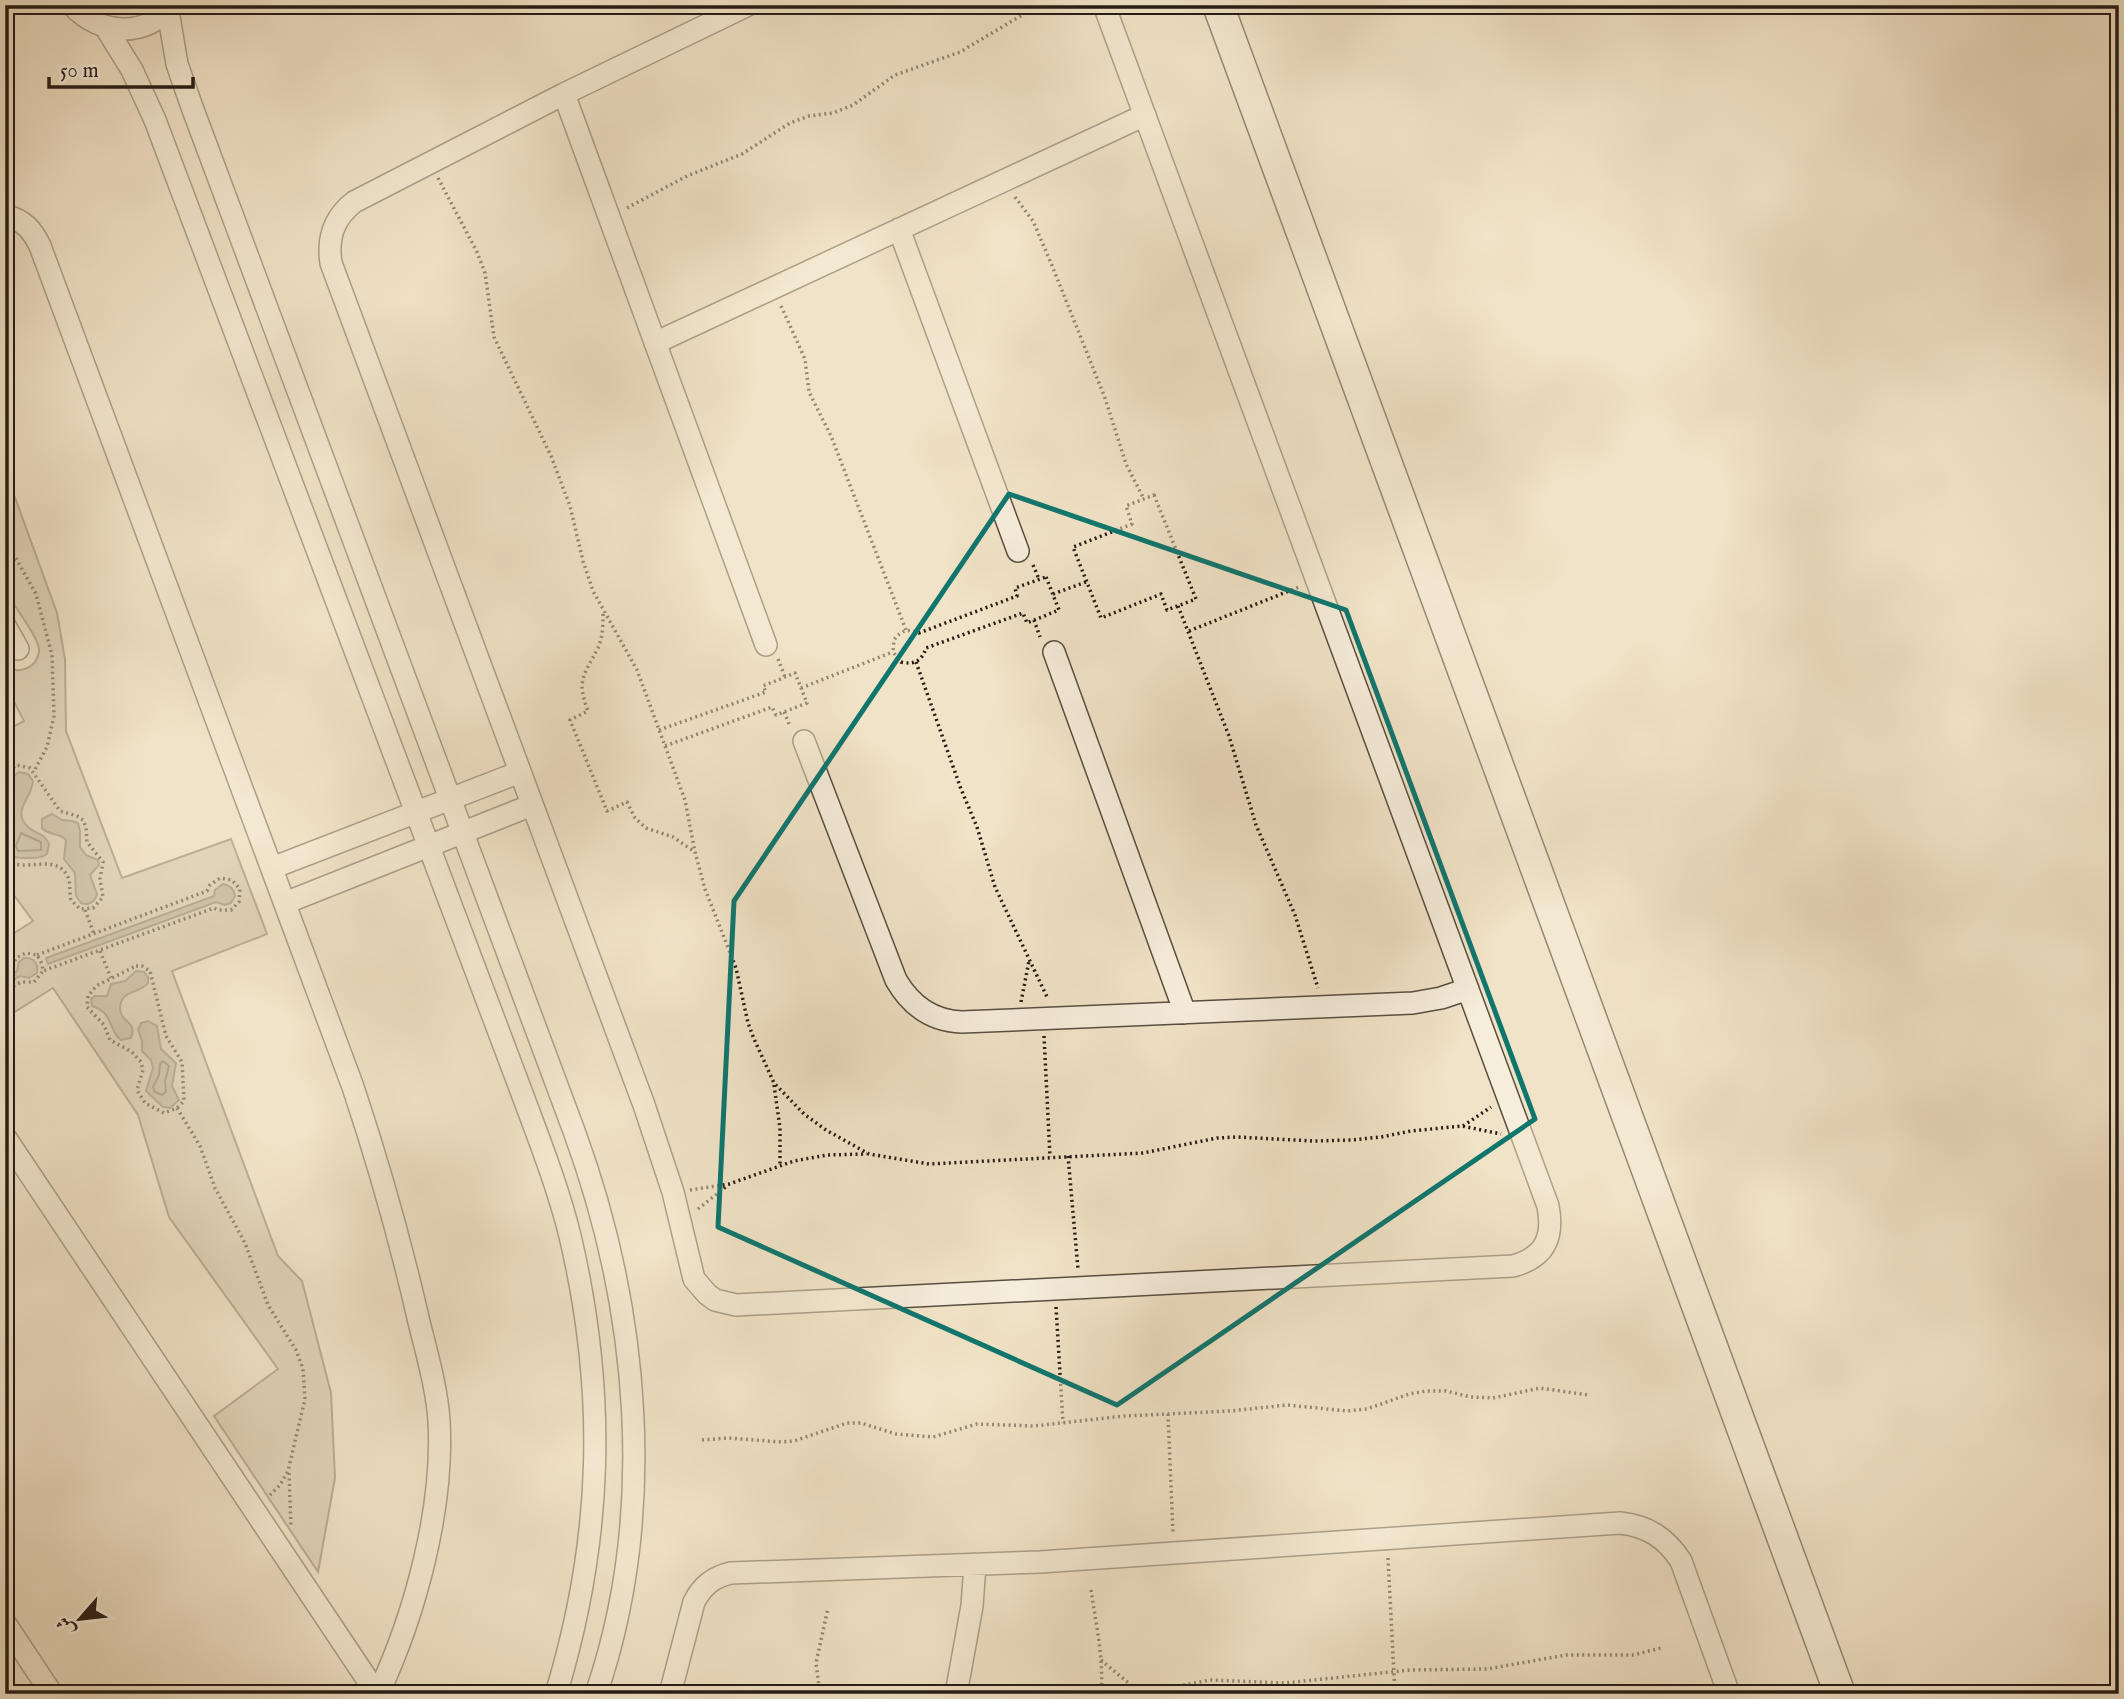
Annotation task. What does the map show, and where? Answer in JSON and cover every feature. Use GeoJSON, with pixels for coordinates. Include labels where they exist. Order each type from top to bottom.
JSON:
{"type":"FeatureCollection","features":[{"type":"Feature","properties":{"kind":"main road"},"geometry":{"type":"LineString","coordinates":[[1217,5],[1840,1694]]}},
{"type":"Feature","properties":{"kind":"street"},"geometry":{"type":"LineString","coordinates":[[72,5],[83,16],[106,28],[133,29],[158,20],[170,8]]}},
{"type":"Feature","properties":{"kind":"street"},"geometry":{"type":"LineString","coordinates":[[748,5],[564,94],[354,202],[338,218],[329,251],[335,274],[644,1105],[673,1192],[694,1279],[707,1294],[725,1303],[750,1304],[1513,1266],[1523,1263],[1540,1251],[1547,1242],[1551,1231],[1548,1206],[1104,5]]}},
{"type":"Feature","properties":{"kind":"street"},"geometry":{"type":"LineString","coordinates":[[170,8],[177,64],[192,107],[592,1177],[604,1220],[622,1314],[631,1410],[633,1506],[621,1601],[596,1694]]}},
{"type":"Feature","properties":{"kind":"street"},"geometry":{"type":"LineString","coordinates":[[106,28],[132,70],[155,120],[429,846],[557,1191],[570,1235],[587,1325],[595,1417],[594,1510],[580,1604],[556,1694]]}},
{"type":"Feature","properties":{"kind":"street"},"geometry":{"type":"LineString","coordinates":[[564,94],[766,645]]}},
{"type":"Feature","properties":{"kind":"street"},"geometry":{"type":"LineString","coordinates":[[655,343],[1145,116]]}},
{"type":"Feature","properties":{"kind":"street"},"geometry":{"type":"LineString","coordinates":[[5,215],[30,228],[40,246],[354,1087],[410,1281],[439,1420],[435,1496],[422,1570],[401,1641],[377,1694]]}},
{"type":"Feature","properties":{"kind":"street"},"geometry":{"type":"LineString","coordinates":[[899,229],[1018,551]]}},
{"type":"Feature","properties":{"kind":"street"},"geometry":{"type":"LineString","coordinates":[[5,626],[18,649]]}},
{"type":"Feature","properties":{"kind":"street"},"geometry":{"type":"LineString","coordinates":[[1054,652],[1185,1013]]}},
{"type":"Feature","properties":{"kind":"street"},"geometry":{"type":"LineString","coordinates":[[804,741],[902,990],[919,1008],[940,1019],[962,1022],[1413,1003],[1468,989]]}},
{"type":"Feature","properties":{"kind":"street"},"geometry":{"type":"LineString","coordinates":[[272,868],[520,772]]}},
{"type":"Feature","properties":{"kind":"street"},"geometry":{"type":"LineString","coordinates":[[285,903],[532,805]]}},
{"type":"Feature","properties":{"kind":"street"},"geometry":{"type":"LineString","coordinates":[[7,1145],[377,1694]]}},
{"type":"Feature","properties":{"kind":"street"},"geometry":{"type":"LineString","coordinates":[[670,1694],[694,1602],[704,1586],[721,1575],[975,1565],[1620,1524],[1646,1528],[1671,1546],[1681,1561],[1729,1694]]}},
{"type":"Feature","properties":{"kind":"street"},"geometry":{"type":"LineString","coordinates":[[956,1694],[972,1606],[975,1565]]}},
{"type":"Feature","properties":{"kind":"street"},"geometry":{"type":"LineString","coordinates":[[5,1623],[52,1694]]}},
{"type":"Feature","properties":{"kind":"path"},"geometry":{"type":"LineString","coordinates":[[610,217],[687,176],[742,154],[790,122],[832,113],[853,105],[895,75],[960,52],[1039,5]]}},
{"type":"Feature","properties":{"kind":"path"},"geometry":{"type":"LineString","coordinates":[[1004,181],[1033,221],[1095,374],[1126,464],[1144,499]]}},
{"type":"Feature","properties":{"kind":"path"},"geometry":{"type":"LineString","coordinates":[[773,288],[800,344],[809,391],[831,436],[906,630]]}},
{"type":"Feature","properties":{"kind":"path"},"geometry":{"type":"LineString","coordinates":[[1154,495],[1196,599],[1167,610],[1161,594],[1101,618],[1086,582],[1073,547],[1132,524],[1126,506],[1154,495]]}},
{"type":"Feature","properties":{"kind":"path"},"geometry":{"type":"LineString","coordinates":[[5,539],[36,594],[52,655],[54,716],[47,747],[33,772]]}},
{"type":"Feature","properties":{"kind":"path"},"geometry":{"type":"LineString","coordinates":[[1046,577],[1059,610],[1027,623],[1023,613],[926,649],[916,662],[901,662],[893,652],[894,640],[906,630],[919,633],[1017,596],[1014,588],[1046,577]]}},
{"type":"Feature","properties":{"kind":"path"},"geometry":{"type":"LineString","coordinates":[[1188,631],[1317,580]]}},
{"type":"Feature","properties":{"kind":"path"},"geometry":{"type":"LineString","coordinates":[[1052,594],[1086,582]]}},
{"type":"Feature","properties":{"kind":"path"},"geometry":{"type":"LineString","coordinates":[[1178,606],[1229,736],[1256,825],[1295,915],[1324,1007]]}},
{"type":"Feature","properties":{"kind":"path"},"geometry":{"type":"LineString","coordinates":[[603,612],[599,646],[582,677],[581,693],[588,711],[570,720],[607,811],[627,802],[635,818],[646,828],[673,836],[695,852]]}},
{"type":"Feature","properties":{"kind":"path"},"geometry":{"type":"LineString","coordinates":[[801,688],[893,652]]}},
{"type":"Feature","properties":{"kind":"path"},"geometry":{"type":"LineString","coordinates":[[916,662],[977,827],[995,887],[1029,959],[1050,1018],[1050,1157]]}},
{"type":"Feature","properties":{"kind":"path"},"geometry":{"type":"LineString","coordinates":[[659,730],[766,692],[763,686],[795,673],[807,703],[776,715],[772,707],[665,746]]}},
{"type":"Feature","properties":{"kind":"path"},"geometry":{"type":"LineString","coordinates":[[5,775],[16,765],[25,766],[33,772],[60,811],[83,820],[87,842],[101,858],[103,869],[100,879],[103,897],[97,906],[85,910]]}},
{"type":"Feature","properties":{"kind":"path"},"geometry":{"type":"LineString","coordinates":[[5,859],[19,866],[46,863],[57,866],[69,879],[69,894],[73,904],[85,910],[94,934]]}},
{"type":"Feature","properties":{"kind":"path"},"geometry":{"type":"LineString","coordinates":[[5,973],[12,969],[20,954],[37,955],[208,891],[210,885],[220,878],[232,880],[240,889],[239,902],[230,910],[218,911],[214,908],[43,971],[34,982],[21,982],[5,991]]}},
{"type":"Feature","properties":{"kind":"path"},"geometry":{"type":"LineString","coordinates":[[100,950],[111,978]]}},
{"type":"Feature","properties":{"kind":"path"},"geometry":{"type":"LineString","coordinates":[[37,955],[43,971]]}},
{"type":"Feature","properties":{"kind":"path"},"geometry":{"type":"LineString","coordinates":[[1017,1020],[1029,959]]}},
{"type":"Feature","properties":{"kind":"path"},"geometry":{"type":"LineString","coordinates":[[136,966],[150,971],[166,1036],[182,1062],[184,1101],[177,1108],[164,1113],[142,1100],[137,1090],[143,1070],[141,1062],[132,1052],[110,1040],[104,1024],[87,1007],[88,996],[93,989],[136,966]]}},
{"type":"Feature","properties":{"kind":"path"},"geometry":{"type":"LineString","coordinates":[[774,1083],[780,1128],[779,1166]]}},
{"type":"Feature","properties":{"kind":"path"},"geometry":{"type":"LineString","coordinates":[[1462,1126],[1508,1096]]}},
{"type":"Feature","properties":{"kind":"path"},"geometry":{"type":"LineString","coordinates":[[177,1108],[194,1135],[215,1188],[245,1242],[268,1305],[301,1360],[304,1399],[289,1471],[291,1503],[287,1561]]}},
{"type":"Feature","properties":{"kind":"path"},"geometry":{"type":"LineString","coordinates":[[673,1192],[729,1184],[779,1166],[827,1155],[869,1154]]}},
{"type":"Feature","properties":{"kind":"path"},"geometry":{"type":"LineString","coordinates":[[1068,1156],[1079,1288]]}},
{"type":"Feature","properties":{"kind":"path"},"geometry":{"type":"LineString","coordinates":[[681,1222],[729,1184]]}},
{"type":"Feature","properties":{"kind":"path"},"geometry":{"type":"LineString","coordinates":[[1055,1289],[1063,1423]]}},
{"type":"Feature","properties":{"kind":"path"},"geometry":{"type":"LineString","coordinates":[[702,1440],[738,1438],[781,1442],[847,1423],[861,1423],[896,1434],[933,1437],[977,1424],[1010,1426],[1063,1423],[1287,1405],[1347,1411],[1367,1409],[1426,1391],[1493,1398],[1540,1388],[1588,1395]]}},
{"type":"Feature","properties":{"kind":"path"},"geometry":{"type":"LineString","coordinates":[[1168,1414],[1174,1553]]}},
{"type":"Feature","properties":{"kind":"path"},"geometry":{"type":"LineString","coordinates":[[251,1508],[275,1492],[289,1471]]}},
{"type":"Feature","properties":{"kind":"path"},"geometry":{"type":"LineString","coordinates":[[1387,1539],[1395,1694]]}},
{"type":"Feature","properties":{"kind":"path"},"geometry":{"type":"LineString","coordinates":[[1091,1590],[1101,1660],[1101,1694]]}},
{"type":"Feature","properties":{"kind":"path"},"geometry":{"type":"LineString","coordinates":[[820,1694],[816,1663],[828,1608]]}},
{"type":"Feature","properties":{"kind":"path"},"geometry":{"type":"LineString","coordinates":[[1101,1660],[1132,1686],[1146,1693],[1210,1680],[1285,1683],[1394,1672],[1487,1669],[1566,1655],[1633,1655],[1661,1648]]}},
{"type":"Feature","properties":{"kind":"highlighted area"},"geometry":{"type":"Polygon","coordinates":[[[1009,494],[1346,610],[1535,1119],[1117,1405],[718,1227],[734,901],[1009,494]]]}},
{"type":"Feature","properties":{"kind":"shaded area"},"geometry":{"type":"Polygon","coordinates":[[[5,470],[57,613],[65,659],[66,731],[122,878],[231,839],[267,934],[172,971],[278,1256],[302,1281],[331,1393],[335,1478],[318,1572],[214,1416],[278,1369],[169,1217],[138,1115],[53,988],[5,1018],[5,939],[33,921],[5,883],[5,731],[24,721],[5,684],[5,667],[21,670],[31,666],[39,652],[36,639],[5,586],[5,470]]]}},
{"type":"Feature","properties":{"kind":"water"},"geometry":{"type":"Polygon","coordinates":[[[19,772],[28,774],[33,781],[21,815],[28,827],[45,838],[49,844],[47,854],[41,857],[16,857],[10,854],[12,833],[4,817],[4,803],[11,781],[19,772]]]}},
{"type":"Feature","properties":{"kind":"water"},"geometry":{"type":"Polygon","coordinates":[[[52,814],[62,820],[78,823],[80,847],[86,855],[98,860],[99,865],[90,875],[97,894],[91,903],[81,903],[76,896],[75,873],[64,859],[66,840],[42,828],[42,819],[52,814]]]}},
{"type":"Feature","properties":{"kind":"water"},"geometry":{"type":"Polygon","coordinates":[[[223,884],[234,891],[235,896],[231,903],[225,905],[216,902],[48,964],[46,958],[214,896],[215,890],[223,884]]]}},
{"type":"Feature","properties":{"kind":"water"},"geometry":{"type":"Polygon","coordinates":[[[24,958],[35,961],[37,973],[29,978],[20,976],[5,985],[5,978],[17,971],[19,962],[24,958]]]}},
{"type":"Feature","properties":{"kind":"water"},"geometry":{"type":"Polygon","coordinates":[[[136,971],[144,972],[148,983],[127,995],[121,1002],[121,1013],[133,1032],[131,1038],[121,1040],[104,1013],[92,1006],[91,999],[95,996],[107,996],[111,984],[125,981],[136,971]]]}},
{"type":"Feature","properties":{"kind":"water"},"geometry":{"type":"Polygon","coordinates":[[[148,1021],[157,1026],[161,1049],[176,1063],[172,1086],[179,1100],[170,1108],[163,1107],[146,1091],[153,1068],[151,1060],[142,1051],[138,1030],[141,1023],[148,1021]]]}}]}
